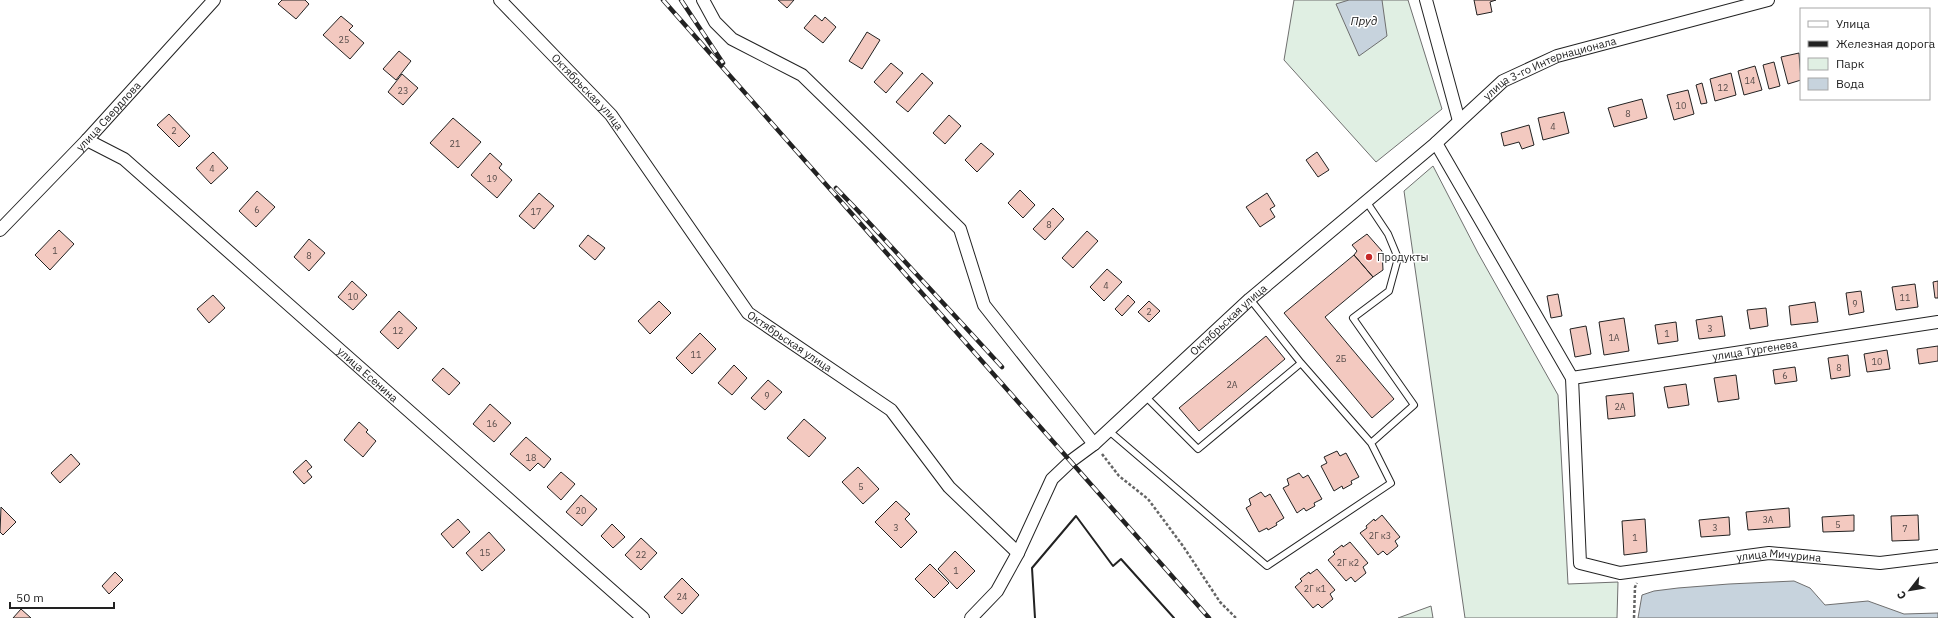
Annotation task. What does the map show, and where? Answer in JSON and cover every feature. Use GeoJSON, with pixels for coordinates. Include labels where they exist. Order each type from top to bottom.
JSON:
{"type":"FeatureCollection","features":[{"type":"Feature","properties":{"kind":"street","name":"улица Свердлова"},"geometry":{"type":"LineString","coordinates":[[0,230],[87,140],[214,0]]}},
{"type":"Feature","properties":{"kind":"street","name":"Октябрьская улица"},"geometry":{"type":"LineString","coordinates":[[500,0],[611,115],[748,313],[891,410],[949,487],[1018,553],[1052,479],[1071,461],[1094,444],[1250,299],[1366,200]]}},
{"type":"Feature","properties":{"kind":"street"},"geometry":{"type":"LineString","coordinates":[[703,0],[715,22],[732,39],[802,75],[960,229],[984,305],[1094,444]]}},
{"type":"Feature","properties":{"kind":"street"},"geometry":{"type":"LineString","coordinates":[[1426,0],[1459,121]]}},
{"type":"Feature","properties":{"kind":"street","name":"улица 3-го Интернационала"},"geometry":{"type":"LineString","coordinates":[[1366,200],[1436,143],[1503,80],[1557,56],[1768,0]]}},
{"type":"Feature","properties":{"kind":"street","name":"улица Есенина"},"geometry":{"type":"LineString","coordinates":[[87,140],[124,158],[643,618]]}},
{"type":"Feature","properties":{"kind":"street"},"geometry":{"type":"LineString","coordinates":[[1436,143],[1572,378]]}},
{"type":"Feature","properties":{"kind":"street","name":"улица Тургенева"},"geometry":{"type":"LineString","coordinates":[[1572,378],[1938,322]]}},
{"type":"Feature","properties":{"kind":"street","name":"улица Мичурина"},"geometry":{"type":"LineString","coordinates":[[1572,378],[1580,563],[1620,573],[1769,553],[1880,563],[1938,556]]}},
{"type":"Feature","properties":{"kind":"street"},"geometry":{"type":"LineString","coordinates":[[971,618],[997,591],[1018,553]]}},
{"type":"Feature","properties":{"kind":"lane"},"geometry":{"type":"LineString","coordinates":[[1366,200],[1388,234],[1398,258],[1389,291],[1354,318],[1414,404],[1371,443]]}},
{"type":"Feature","properties":{"kind":"lane"},"geometry":{"type":"LineString","coordinates":[[1109,430],[1267,566],[1391,483],[1371,443],[1301,363],[1250,299]]}},
{"type":"Feature","properties":{"kind":"lane"},"geometry":{"type":"LineString","coordinates":[[1145,396],[1198,449],[1301,363]]}},
{"type":"Feature","properties":{"kind":"path"},"geometry":{"type":"LineString","coordinates":[[1094,444],[1119,476],[1148,499],[1183,546],[1220,602],[1236,618]]}},
{"type":"Feature","properties":{"kind":"path"},"geometry":{"type":"LineString","coordinates":[[1634,618],[1635,587],[1642,571]]}},
{"type":"Feature","properties":{"kind":"green space"},"geometry":{"type":"Polygon","coordinates":[[[1294,0],[1408,0],[1442,109],[1376,162],[1284,60],[1294,0]]]}},
{"type":"Feature","properties":{"kind":"green space"},"geometry":{"type":"Polygon","coordinates":[[[1433,166],[1478,253],[1558,395],[1568,584],[1618,582],[1617,618],[1465,618],[1404,191],[1433,166]]]}},
{"type":"Feature","properties":{"kind":"green space"},"geometry":{"type":"Polygon","coordinates":[[[1431,606],[1433,618],[1398,618],[1431,606]]]}},
{"type":"Feature","properties":{"kind":"water","name":"Пруд"},"geometry":{"type":"Polygon","coordinates":[[[1349,0],[1382,0],[1387,36],[1359,56],[1336,4],[1349,0]]]}},
{"type":"Feature","properties":{"kind":"water"},"geometry":{"type":"Polygon","coordinates":[[[1794,581],[1810,588],[1825,605],[1868,601],[1904,614],[1938,613],[1938,618],[1638,618],[1642,595],[1654,591],[1729,584],[1794,581]]]}},
{"type":"Feature","properties":{"kind":"building"},"geometry":{"type":"Polygon","coordinates":[[[282,0],[305,0],[309,4],[296,19],[278,4],[282,0]]]}},
{"type":"Feature","properties":{"kind":"building"},"geometry":{"type":"Polygon","coordinates":[[[778,0],[794,0],[787,8],[778,0]]]}},
{"type":"Feature","properties":{"kind":"building"},"geometry":{"type":"Polygon","coordinates":[[[1474,0],[1496,0],[1490,2],[1492,12],[1477,15],[1474,0]]]}},
{"type":"Feature","properties":{"kind":"building"},"geometry":{"type":"Polygon","coordinates":[[[815,15],[822,21],[825,17],[836,27],[823,43],[804,28],[815,15]]]}},
{"type":"Feature","properties":{"kind":"building"},"geometry":{"type":"Polygon","coordinates":[[[341,16],[353,26],[349,30],[364,43],[350,59],[323,35],[341,16]]]}},
{"type":"Feature","properties":{"kind":"building"},"geometry":{"type":"Polygon","coordinates":[[[867,32],[880,40],[862,69],[849,61],[867,32]]]}},
{"type":"Feature","properties":{"kind":"building"},"geometry":{"type":"Polygon","coordinates":[[[399,51],[411,61],[396,80],[383,69],[399,51]]]}},
{"type":"Feature","properties":{"kind":"building"},"geometry":{"type":"Polygon","coordinates":[[[1799,53],[1800,80],[1788,84],[1781,57],[1799,53]]]}},
{"type":"Feature","properties":{"kind":"building"},"geometry":{"type":"Polygon","coordinates":[[[1774,62],[1780,86],[1769,89],[1763,65],[1774,62]]]}},
{"type":"Feature","properties":{"kind":"building"},"geometry":{"type":"Polygon","coordinates":[[[891,63],[903,73],[886,93],[874,82],[891,63]]]}},
{"type":"Feature","properties":{"kind":"building"},"geometry":{"type":"Polygon","coordinates":[[[1755,66],[1762,90],[1744,95],[1738,71],[1755,66]]]}},
{"type":"Feature","properties":{"kind":"building"},"geometry":{"type":"Polygon","coordinates":[[[922,73],[933,83],[908,112],[896,102],[922,73]]]}},
{"type":"Feature","properties":{"kind":"building"},"geometry":{"type":"Polygon","coordinates":[[[1731,73],[1736,95],[1715,101],[1710,79],[1731,73]]]}},
{"type":"Feature","properties":{"kind":"building"},"geometry":{"type":"Polygon","coordinates":[[[402,74],[418,88],[403,105],[388,92],[402,74]]]}},
{"type":"Feature","properties":{"kind":"building"},"geometry":{"type":"Polygon","coordinates":[[[1702,83],[1707,103],[1701,104],[1696,85],[1702,83]]]}},
{"type":"Feature","properties":{"kind":"building"},"geometry":{"type":"Polygon","coordinates":[[[1688,90],[1694,114],[1674,120],[1667,95],[1688,90]]]}},
{"type":"Feature","properties":{"kind":"building"},"geometry":{"type":"Polygon","coordinates":[[[1642,99],[1647,118],[1614,127],[1608,108],[1642,99]]]}},
{"type":"Feature","properties":{"kind":"building"},"geometry":{"type":"Polygon","coordinates":[[[1564,112],[1569,133],[1543,140],[1538,118],[1564,112]]]}},
{"type":"Feature","properties":{"kind":"building"},"geometry":{"type":"Polygon","coordinates":[[[169,114],[190,136],[179,147],[157,125],[169,114]]]}},
{"type":"Feature","properties":{"kind":"building"},"geometry":{"type":"Polygon","coordinates":[[[949,115],[961,126],[945,144],[933,133],[949,115]]]}},
{"type":"Feature","properties":{"kind":"building"},"geometry":{"type":"Polygon","coordinates":[[[453,118],[481,142],[458,168],[430,143],[453,118]]]}},
{"type":"Feature","properties":{"kind":"building"},"geometry":{"type":"Polygon","coordinates":[[[1529,125],[1534,145],[1522,149],[1519,142],[1504,146],[1501,133],[1529,125]]]}},
{"type":"Feature","properties":{"kind":"building"},"geometry":{"type":"Polygon","coordinates":[[[981,143],[994,154],[977,172],[965,160],[981,143]]]}},
{"type":"Feature","properties":{"kind":"building"},"geometry":{"type":"Polygon","coordinates":[[[213,152],[228,168],[211,184],[196,168],[213,152]]]}},
{"type":"Feature","properties":{"kind":"building"},"geometry":{"type":"Polygon","coordinates":[[[1317,152],[1329,170],[1318,177],[1306,160],[1317,152]]]}},
{"type":"Feature","properties":{"kind":"building"},"geometry":{"type":"Polygon","coordinates":[[[490,153],[502,164],[499,168],[512,180],[497,198],[471,175],[490,153]]]}},
{"type":"Feature","properties":{"kind":"building"},"geometry":{"type":"Polygon","coordinates":[[[1020,190],[1035,205],[1023,218],[1008,203],[1020,190]]]}},
{"type":"Feature","properties":{"kind":"building"},"geometry":{"type":"Polygon","coordinates":[[[257,191],[275,207],[256,227],[239,211],[257,191]]]}},
{"type":"Feature","properties":{"kind":"building"},"geometry":{"type":"Polygon","coordinates":[[[539,193],[554,206],[534,229],[519,216],[539,193]]]}},
{"type":"Feature","properties":{"kind":"building"},"geometry":{"type":"Polygon","coordinates":[[[1267,193],[1275,206],[1270,209],[1275,217],[1260,227],[1246,207],[1267,193]]]}},
{"type":"Feature","properties":{"kind":"building"},"geometry":{"type":"Polygon","coordinates":[[[1053,208],[1064,219],[1045,240],[1033,229],[1053,208]]]}},
{"type":"Feature","properties":{"kind":"building"},"geometry":{"type":"Polygon","coordinates":[[[59,230],[74,244],[50,270],[35,255],[59,230]]]}},
{"type":"Feature","properties":{"kind":"building"},"geometry":{"type":"Polygon","coordinates":[[[1087,231],[1098,241],[1073,268],[1062,258],[1087,231]]]}},
{"type":"Feature","properties":{"kind":"building"},"geometry":{"type":"Polygon","coordinates":[[[1367,234],[1382,251],[1383,270],[1373,277],[1354,255],[1357,251],[1352,245],[1367,234]]]}},
{"type":"Feature","properties":{"kind":"building"},"geometry":{"type":"Polygon","coordinates":[[[588,235],[605,248],[595,260],[579,246],[588,235]]]}},
{"type":"Feature","properties":{"kind":"building"},"geometry":{"type":"Polygon","coordinates":[[[309,239],[325,253],[309,271],[294,257],[309,239]]]}},
{"type":"Feature","properties":{"kind":"building"},"geometry":{"type":"Polygon","coordinates":[[[1354,255],[1373,277],[1325,317],[1394,399],[1372,418],[1284,313],[1354,255]]]}},
{"type":"Feature","properties":{"kind":"building"},"geometry":{"type":"Polygon","coordinates":[[[1107,269],[1122,282],[1104,301],[1090,287],[1107,269]]]}},
{"type":"Feature","properties":{"kind":"building"},"geometry":{"type":"Polygon","coordinates":[[[352,281],[367,295],[353,310],[338,297],[352,281]]]}},
{"type":"Feature","properties":{"kind":"building"},"geometry":{"type":"Polygon","coordinates":[[[1938,281],[1938,298],[1935,298],[1933,282],[1938,281]]]}},
{"type":"Feature","properties":{"kind":"building"},"geometry":{"type":"Polygon","coordinates":[[[1915,284],[1918,307],[1896,310],[1892,287],[1915,284]]]}},
{"type":"Feature","properties":{"kind":"building"},"geometry":{"type":"Polygon","coordinates":[[[1861,291],[1864,312],[1849,315],[1846,293],[1861,291]]]}},
{"type":"Feature","properties":{"kind":"building"},"geometry":{"type":"Polygon","coordinates":[[[1558,294],[1562,316],[1551,318],[1547,296],[1558,294]]]}},
{"type":"Feature","properties":{"kind":"building"},"geometry":{"type":"Polygon","coordinates":[[[213,295],[225,308],[209,323],[197,309],[213,295]]]}},
{"type":"Feature","properties":{"kind":"building"},"geometry":{"type":"Polygon","coordinates":[[[1128,295],[1135,302],[1122,316],[1115,309],[1128,295]]]}},
{"type":"Feature","properties":{"kind":"building"},"geometry":{"type":"Polygon","coordinates":[[[659,301],[671,313],[650,334],[638,321],[659,301]]]}},
{"type":"Feature","properties":{"kind":"building"},"geometry":{"type":"Polygon","coordinates":[[[1149,301],[1160,311],[1149,322],[1138,312],[1149,301]]]}},
{"type":"Feature","properties":{"kind":"building"},"geometry":{"type":"Polygon","coordinates":[[[1815,302],[1818,322],[1791,325],[1789,306],[1815,302]]]}},
{"type":"Feature","properties":{"kind":"building"},"geometry":{"type":"Polygon","coordinates":[[[1766,308],[1768,326],[1750,329],[1747,310],[1766,308]]]}},
{"type":"Feature","properties":{"kind":"building"},"geometry":{"type":"Polygon","coordinates":[[[399,311],[417,328],[398,349],[380,332],[399,311]]]}},
{"type":"Feature","properties":{"kind":"building"},"geometry":{"type":"Polygon","coordinates":[[[1722,316],[1725,336],[1699,339],[1696,320],[1722,316]]]}},
{"type":"Feature","properties":{"kind":"building"},"geometry":{"type":"Polygon","coordinates":[[[1624,318],[1629,351],[1604,355],[1599,322],[1624,318]]]}},
{"type":"Feature","properties":{"kind":"building"},"geometry":{"type":"Polygon","coordinates":[[[1676,322],[1678,341],[1658,344],[1655,325],[1676,322]]]}},
{"type":"Feature","properties":{"kind":"building"},"geometry":{"type":"Polygon","coordinates":[[[1586,326],[1591,354],[1575,357],[1570,329],[1586,326]]]}},
{"type":"Feature","properties":{"kind":"building"},"geometry":{"type":"Polygon","coordinates":[[[700,333],[716,349],[692,374],[676,358],[700,333]]]}},
{"type":"Feature","properties":{"kind":"building"},"geometry":{"type":"Polygon","coordinates":[[[1266,336],[1285,359],[1199,431],[1179,408],[1266,336]]]}},
{"type":"Feature","properties":{"kind":"building"},"geometry":{"type":"Polygon","coordinates":[[[1938,346],[1938,361],[1919,364],[1917,349],[1938,346]]]}},
{"type":"Feature","properties":{"kind":"building"},"geometry":{"type":"Polygon","coordinates":[[[1887,350],[1890,369],[1867,372],[1864,354],[1887,350]]]}},
{"type":"Feature","properties":{"kind":"building"},"geometry":{"type":"Polygon","coordinates":[[[1848,355],[1850,376],[1831,379],[1828,358],[1848,355]]]}},
{"type":"Feature","properties":{"kind":"building"},"geometry":{"type":"Polygon","coordinates":[[[734,365],[747,378],[732,395],[718,383],[734,365]]]}},
{"type":"Feature","properties":{"kind":"building"},"geometry":{"type":"Polygon","coordinates":[[[1795,367],[1797,381],[1775,384],[1773,370],[1795,367]]]}},
{"type":"Feature","properties":{"kind":"building"},"geometry":{"type":"Polygon","coordinates":[[[443,368],[460,383],[449,395],[432,380],[443,368]]]}},
{"type":"Feature","properties":{"kind":"building"},"geometry":{"type":"Polygon","coordinates":[[[1736,375],[1739,399],[1718,402],[1714,378],[1736,375]]]}},
{"type":"Feature","properties":{"kind":"building"},"geometry":{"type":"Polygon","coordinates":[[[768,380],[782,392],[765,410],[751,398],[768,380]]]}},
{"type":"Feature","properties":{"kind":"building"},"geometry":{"type":"Polygon","coordinates":[[[1686,384],[1689,405],[1668,408],[1664,387],[1686,384]]]}},
{"type":"Feature","properties":{"kind":"building"},"geometry":{"type":"Polygon","coordinates":[[[1633,393],[1635,416],[1608,419],[1606,396],[1633,393]]]}},
{"type":"Feature","properties":{"kind":"building"},"geometry":{"type":"Polygon","coordinates":[[[490,404],[511,423],[494,442],[473,424],[490,404]]]}},
{"type":"Feature","properties":{"kind":"building"},"geometry":{"type":"Polygon","coordinates":[[[804,419],[826,438],[809,457],[787,438],[804,419]]]}},
{"type":"Feature","properties":{"kind":"building"},"geometry":{"type":"Polygon","coordinates":[[[359,422],[368,430],[366,432],[376,441],[363,457],[344,440],[359,422]]]}},
{"type":"Feature","properties":{"kind":"building"},"geometry":{"type":"Polygon","coordinates":[[[526,437],[551,459],[544,468],[538,463],[530,471],[510,454],[526,437]]]}},
{"type":"Feature","properties":{"kind":"building"},"geometry":{"type":"Polygon","coordinates":[[[1337,451],[1340,456],[1346,453],[1359,477],[1351,481],[1352,484],[1343,489],[1342,486],[1334,491],[1321,466],[1327,463],[1324,457],[1337,451]]]}},
{"type":"Feature","properties":{"kind":"building"},"geometry":{"type":"Polygon","coordinates":[[[71,454],[80,464],[60,483],[51,473],[71,454]]]}},
{"type":"Feature","properties":{"kind":"building"},"geometry":{"type":"Polygon","coordinates":[[[306,460],[312,467],[307,471],[312,477],[304,484],[293,472],[306,460]]]}},
{"type":"Feature","properties":{"kind":"building"},"geometry":{"type":"Polygon","coordinates":[[[858,467],[879,489],[863,504],[842,482],[858,467]]]}},
{"type":"Feature","properties":{"kind":"building"},"geometry":{"type":"Polygon","coordinates":[[[561,472],[575,484],[561,500],[547,487],[561,472]]]}},
{"type":"Feature","properties":{"kind":"building"},"geometry":{"type":"Polygon","coordinates":[[[1299,473],[1303,478],[1308,475],[1322,499],[1314,503],[1315,506],[1306,511],[1304,508],[1297,513],[1283,488],[1289,485],[1287,479],[1299,473]]]}},
{"type":"Feature","properties":{"kind":"building"},"geometry":{"type":"Polygon","coordinates":[[[1261,492],[1265,497],[1270,494],[1284,518],[1276,523],[1277,525],[1268,530],[1267,528],[1259,532],[1246,508],[1251,505],[1249,499],[1261,492]]]}},
{"type":"Feature","properties":{"kind":"building"},"geometry":{"type":"Polygon","coordinates":[[[581,495],[597,509],[582,526],[566,512],[581,495]]]}},
{"type":"Feature","properties":{"kind":"building"},"geometry":{"type":"Polygon","coordinates":[[[896,501],[910,514],[905,519],[917,532],[901,548],[875,522],[896,501]]]}},
{"type":"Feature","properties":{"kind":"building"},"geometry":{"type":"Polygon","coordinates":[[[1,507],[16,522],[3,535],[0,532],[1,507]]]}},
{"type":"Feature","properties":{"kind":"building"},"geometry":{"type":"Polygon","coordinates":[[[1789,508],[1790,527],[1748,530],[1746,512],[1789,508]]]}},
{"type":"Feature","properties":{"kind":"building"},"geometry":{"type":"Polygon","coordinates":[[[1382,515],[1400,537],[1395,541],[1398,546],[1387,555],[1383,551],[1378,555],[1360,533],[1367,528],[1366,526],[1374,519],[1375,521],[1382,515]]]}},
{"type":"Feature","properties":{"kind":"building"},"geometry":{"type":"Polygon","coordinates":[[[1854,515],[1854,531],[1823,532],[1822,517],[1854,515]]]}},
{"type":"Feature","properties":{"kind":"building"},"geometry":{"type":"Polygon","coordinates":[[[1918,515],[1919,540],[1892,541],[1891,516],[1918,515]]]}},
{"type":"Feature","properties":{"kind":"building"},"geometry":{"type":"Polygon","coordinates":[[[1729,517],[1730,535],[1701,537],[1699,520],[1729,517]]]}},
{"type":"Feature","properties":{"kind":"building"},"geometry":{"type":"Polygon","coordinates":[[[458,519],[470,532],[453,548],[441,534],[458,519]]]}},
{"type":"Feature","properties":{"kind":"building"},"geometry":{"type":"Polygon","coordinates":[[[1645,519],[1647,552],[1624,555],[1622,521],[1645,519]]]}},
{"type":"Feature","properties":{"kind":"building"},"geometry":{"type":"Polygon","coordinates":[[[612,524],[625,537],[613,548],[601,536],[612,524]]]}},
{"type":"Feature","properties":{"kind":"building"},"geometry":{"type":"Polygon","coordinates":[[[489,532],[505,550],[482,571],[466,553],[489,532]]]}},
{"type":"Feature","properties":{"kind":"building"},"geometry":{"type":"Polygon","coordinates":[[[641,538],[657,553],[641,570],[625,555],[641,538]]]}},
{"type":"Feature","properties":{"kind":"building"},"geometry":{"type":"Polygon","coordinates":[[[1350,542],[1368,563],[1363,567],[1366,573],[1355,582],[1351,577],[1346,581],[1328,560],[1335,554],[1333,552],[1342,545],[1343,547],[1350,542]]]}},
{"type":"Feature","properties":{"kind":"building"},"geometry":{"type":"Polygon","coordinates":[[[955,551],[975,571],[957,589],[938,569],[955,551]]]}},
{"type":"Feature","properties":{"kind":"building"},"geometry":{"type":"Polygon","coordinates":[[[930,564],[949,583],[934,598],[915,579],[930,564]]]}},
{"type":"Feature","properties":{"kind":"building"},"geometry":{"type":"Polygon","coordinates":[[[1317,569],[1335,590],[1330,594],[1333,599],[1322,608],[1318,604],[1313,608],[1295,587],[1302,581],[1300,579],[1309,572],[1310,574],[1317,569]]]}},
{"type":"Feature","properties":{"kind":"building"},"geometry":{"type":"Polygon","coordinates":[[[115,572],[123,580],[109,594],[102,586],[115,572]]]}},
{"type":"Feature","properties":{"kind":"building"},"geometry":{"type":"Polygon","coordinates":[[[682,578],[699,595],[682,614],[664,597],[682,578]]]}},
{"type":"Feature","properties":{"kind":"building"},"geometry":{"type":"Polygon","coordinates":[[[21,609],[31,618],[13,618],[21,609]]]}},
{"type":"Feature","properties":{"kind":"railway"},"geometry":{"type":"LineString","coordinates":[[663,0],[1209,618]]}},
{"type":"Feature","properties":{"kind":"railway"},"geometry":{"type":"LineString","coordinates":[[681,0],[723,63]]}},
{"type":"Feature","properties":{"kind":"railway"},"geometry":{"type":"LineString","coordinates":[[836,188],[1002,367]]}},
{"type":"Feature","properties":{"kind":"wall"},"geometry":{"type":"LineString","coordinates":[[1035,618],[1032,568],[1076,516],[1113,566],[1121,559],[1174,618]]}},
{"type":"Feature","properties":{"kind":"place","name":"Продукты"},"geometry":{"type":"Point","coordinates":[1369,257]}}]}
